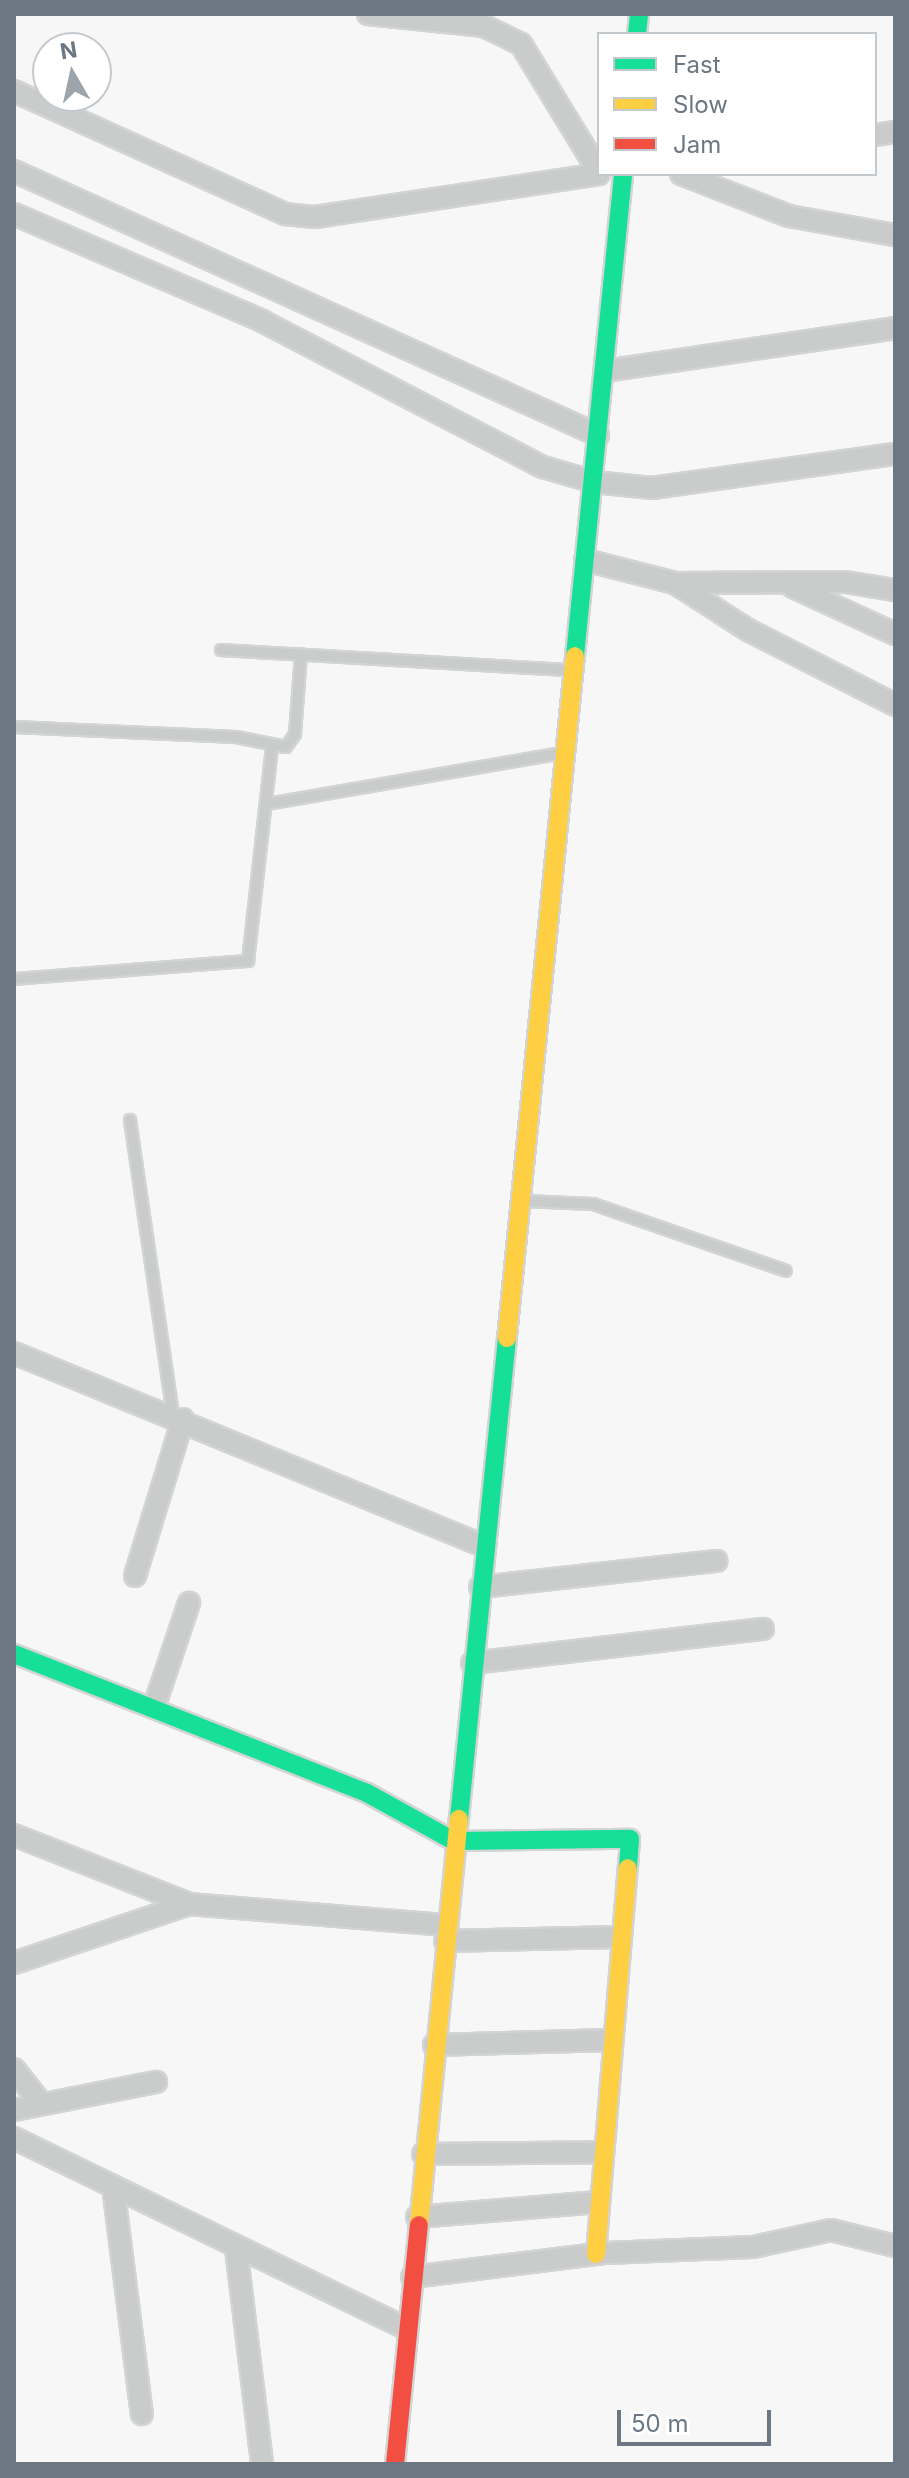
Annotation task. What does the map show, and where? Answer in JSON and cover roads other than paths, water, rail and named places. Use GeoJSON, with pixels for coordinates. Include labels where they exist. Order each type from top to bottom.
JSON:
{"type":"FeatureCollection","features":[{"type":"Feature","properties":{"kind":"street"},"geometry":{"type":"LineString","coordinates":[[368,14],[484,26],[521,44],[597,170]]}},
{"type":"Feature","properties":{"kind":"street"},"geometry":{"type":"LineString","coordinates":[[14,91],[262,210],[285,214],[315,217],[597,173]]}},
{"type":"Feature","properties":{"kind":"street"},"geometry":{"type":"LineString","coordinates":[[14,171],[598,435]]}},
{"type":"Feature","properties":{"kind":"street"},"geometry":{"type":"LineString","coordinates":[[395,2464],[405,2328],[623,176]]}},
{"type":"Feature","properties":{"kind":"street"},"geometry":{"type":"LineString","coordinates":[[686,176],[775,212],[895,235]]}},
{"type":"Feature","properties":{"kind":"street"},"geometry":{"type":"LineString","coordinates":[[14,214],[262,321],[543,467],[594,482],[652,488],[895,454]]}},
{"type":"Feature","properties":{"kind":"street"},"geometry":{"type":"LineString","coordinates":[[605,371],[895,328]]}},
{"type":"Feature","properties":{"kind":"street"},"geometry":{"type":"LineString","coordinates":[[585,560],[675,583],[791,586],[845,582],[895,590]]}},
{"type":"Feature","properties":{"kind":"street"},"geometry":{"type":"LineString","coordinates":[[675,583],[748,630],[895,705]]}},
{"type":"Feature","properties":{"kind":"street"},"geometry":{"type":"LineString","coordinates":[[791,586],[895,634]]}},
{"type":"Feature","properties":{"kind":"street"},"geometry":{"type":"LineString","coordinates":[[14,1353],[178,1417],[484,1546]]}},
{"type":"Feature","properties":{"kind":"street"},"geometry":{"type":"LineString","coordinates":[[135,1576],[178,1417]]}},
{"type":"Feature","properties":{"kind":"street"},"geometry":{"type":"LineString","coordinates":[[480,1587],[717,1561]]}},
{"type":"Feature","properties":{"kind":"street"},"geometry":{"type":"LineString","coordinates":[[154,1707],[189,1603]]}},
{"type":"Feature","properties":{"kind":"street"},"geometry":{"type":"LineString","coordinates":[[472,1663],[763,1629]]}},
{"type":"Feature","properties":{"kind":"street"},"geometry":{"type":"LineString","coordinates":[[14,1654],[367,1793],[454,1841],[630,1839],[600,2152],[596,2254]]}},
{"type":"Feature","properties":{"kind":"street"},"geometry":{"type":"LineString","coordinates":[[14,1835],[189,1904],[445,1933],[620,1937]]}},
{"type":"Feature","properties":{"kind":"street"},"geometry":{"type":"LineString","coordinates":[[14,1963],[189,1904]]}},
{"type":"Feature","properties":{"kind":"street"},"geometry":{"type":"LineString","coordinates":[[434,2045],[610,2040]]}},
{"type":"Feature","properties":{"kind":"street"},"geometry":{"type":"LineString","coordinates":[[14,2069],[40,2102]]}},
{"type":"Feature","properties":{"kind":"street"},"geometry":{"type":"LineString","coordinates":[[14,2110],[40,2102],[156,2082]]}},
{"type":"Feature","properties":{"kind":"street"},"geometry":{"type":"LineString","coordinates":[[14,2138],[405,2328]]}},
{"type":"Feature","properties":{"kind":"street"},"geometry":{"type":"LineString","coordinates":[[423,2154],[600,2152]]}},
{"type":"Feature","properties":{"kind":"street"},"geometry":{"type":"LineString","coordinates":[[113,2186],[142,2414]]}},
{"type":"Feature","properties":{"kind":"street"},"geometry":{"type":"LineString","coordinates":[[417,2217],[598,2202]]}},
{"type":"Feature","properties":{"kind":"street"},"geometry":{"type":"LineString","coordinates":[[412,2277],[596,2254],[753,2247],[831,2230],[895,2246]]}},
{"type":"Feature","properties":{"kind":"street"},"geometry":{"type":"LineString","coordinates":[[236,2248],[262,2464]]}},
{"type":"Feature","properties":{"kind":"lane"},"geometry":{"type":"LineString","coordinates":[[221,650],[572,670]]}},
{"type":"Feature","properties":{"kind":"lane"},"geometry":{"type":"LineString","coordinates":[[14,727],[236,737],[286,747],[295,734],[301,654]]}},
{"type":"Feature","properties":{"kind":"lane"},"geometry":{"type":"LineString","coordinates":[[14,979],[248,961],[272,746]]}},
{"type":"Feature","properties":{"kind":"lane"},"geometry":{"type":"LineString","coordinates":[[267,804],[564,752]]}},
{"type":"Feature","properties":{"kind":"lane"},"geometry":{"type":"LineString","coordinates":[[130,1120],[178,1417]]}},
{"type":"Feature","properties":{"kind":"lane"},"geometry":{"type":"LineString","coordinates":[[518,1201],[593,1204],[786,1271]]}}]}
